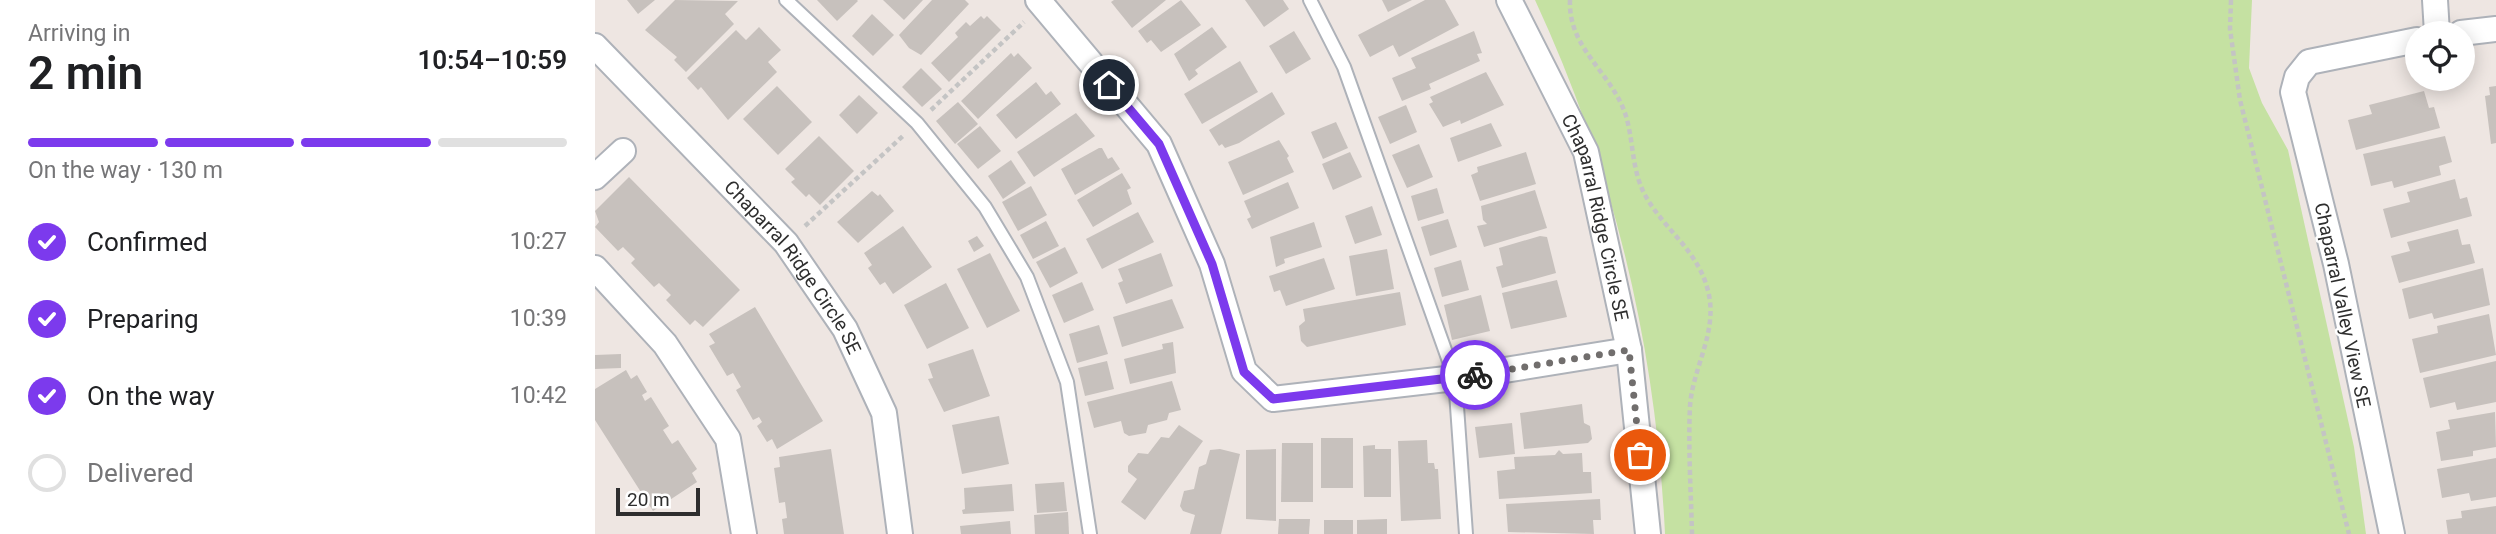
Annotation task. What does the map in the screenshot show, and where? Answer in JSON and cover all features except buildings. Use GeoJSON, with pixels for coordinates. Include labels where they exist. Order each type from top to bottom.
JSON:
{"type":"FeatureCollection","features":[{"type":"Feature","properties":{"kind":"street"},"geometry":{"type":"LineString","coordinates":[[1038,0],[1159,144],[1212,264],[1244,372],[1273,399],[1455,378],[1629,350]]}},
{"type":"Feature","properties":{"kind":"street","name":"Chaparral Ridge Circle SE"},"geometry":{"type":"LineString","coordinates":[[1509,0],[1586,152],[1629,350],[1648,534]]}},
{"type":"Feature","properties":{"kind":"street"},"geometry":{"type":"LineString","coordinates":[[2435,0],[2436,21]]}},
{"type":"Feature","properties":{"kind":"street"},"geometry":{"type":"LineString","coordinates":[[2475,31],[2496,29]]}},
{"type":"Feature","properties":{"kind":"street","name":"Chaparral Valley View SE"},"geometry":{"type":"LineString","coordinates":[[2392,534],[2336,264],[2293,92],[2297,77],[2309,62],[2405,42]]}},
{"type":"Feature","properties":{"kind":"street","name":"Chaparral Ridge Circle SE"},"geometry":{"type":"LineString","coordinates":[[595,46],[786,243],[845,329],[884,413],[900,534]]}},
{"type":"Feature","properties":{"kind":"street"},"geometry":{"type":"LineString","coordinates":[[595,177],[623,151]]}},
{"type":"Feature","properties":{"kind":"street"},"geometry":{"type":"LineString","coordinates":[[595,268],[665,344],[728,439],[744,534]]}},
{"type":"Feature","properties":{"kind":"lane"},"geometry":{"type":"LineString","coordinates":[[786,0],[917,123],[985,207],[1027,277],[1067,382],[1090,534]]}},
{"type":"Feature","properties":{"kind":"lane"},"geometry":{"type":"LineString","coordinates":[[1310,0],[1344,67],[1455,378],[1466,534]]}},
{"type":"Feature","properties":{"kind":"path"},"geometry":{"type":"LineString","coordinates":[[1570,0],[1575,34],[1615,92],[1625,113],[1637,179],[1657,213],[1694,257],[1711,303],[1707,342],[1690,406],[1692,534]]}},
{"type":"Feature","properties":{"kind":"path"},"geometry":{"type":"LineString","coordinates":[[2231,0],[2230,29],[2241,100],[2349,534]]}},
{"type":"Feature","properties":{"kind":"green space"},"geometry":{"type":"Polygon","coordinates":[[[1535,0],[2252,0],[2249,68],[2262,103],[2288,150],[2354,447],[2366,534],[1665,534],[1652,396],[1626,261],[1587,129],[1535,0]]]}},
{"type":"Feature","properties":{"kind":"way so far"},"geometry":{"type":"LineString","coordinates":[[1475,375],[1629,350],[1640,455]]}},
{"type":"Feature","properties":{"kind":"route"},"geometry":{"type":"LineString","coordinates":[[1109,85],[1159,144],[1212,264],[1244,372],[1273,399],[1475,375]]}}]}
